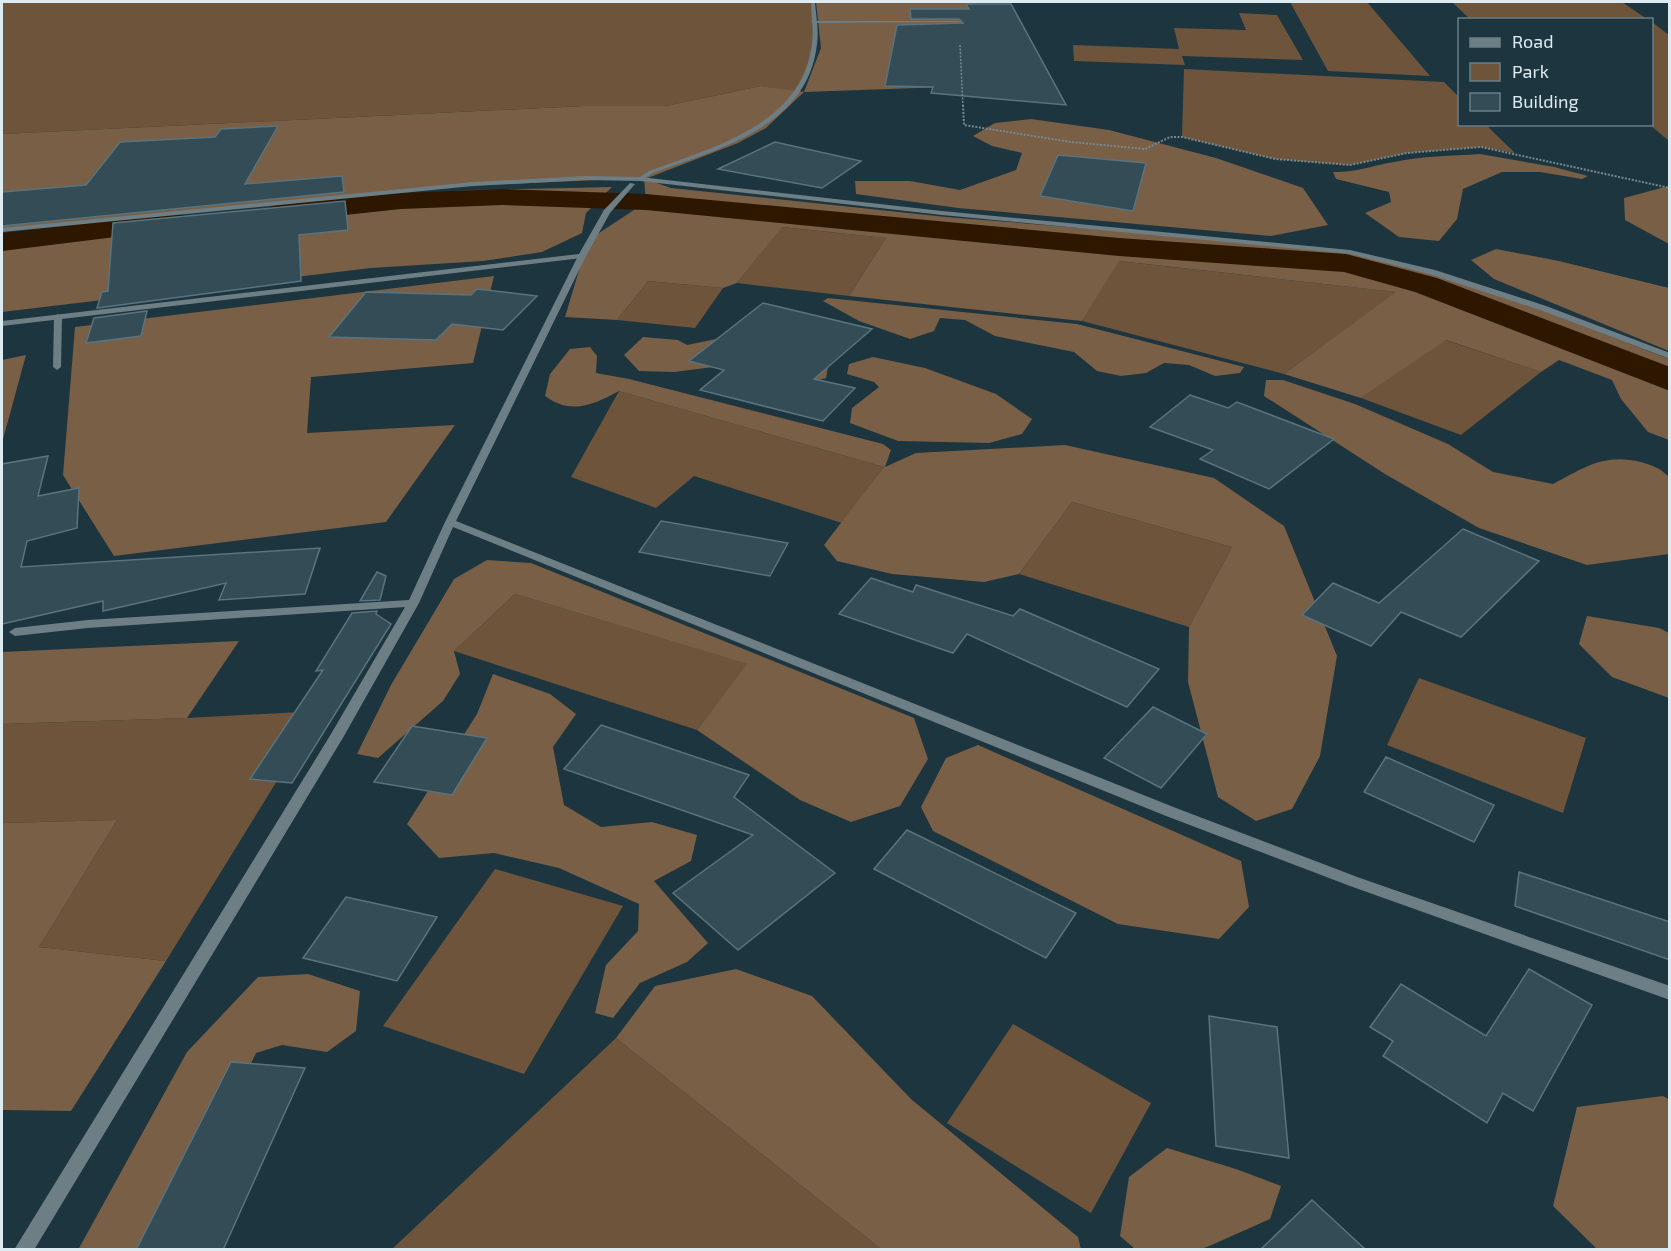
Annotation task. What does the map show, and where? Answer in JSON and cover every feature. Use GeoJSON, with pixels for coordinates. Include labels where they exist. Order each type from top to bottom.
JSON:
{"type":"FeatureCollection","features":[{"type":"Feature","properties":{"kind":"street"},"geometry":{"type":"LineString","coordinates":[[640,179],[651,172],[742,138],[768,123],[803,85],[815,46],[813,2]]}},
{"type":"Feature","properties":{"kind":"street"},"geometry":{"type":"LineString","coordinates":[[813,22],[959,22]]}},
{"type":"Feature","properties":{"kind":"street"},"geometry":{"type":"LineString","coordinates":[[2,230],[473,184],[575,178],[640,179],[942,213],[1350,252],[1432,272],[1543,308],[1670,356]]}},
{"type":"Feature","properties":{"kind":"street"},"geometry":{"type":"LineString","coordinates":[[23,1250],[337,736],[413,603],[450,522],[582,256],[607,212],[633,184]]}},
{"type":"Feature","properties":{"kind":"street"},"geometry":{"type":"LineString","coordinates":[[2,324],[582,256]]}},
{"type":"Feature","properties":{"kind":"street"},"geometry":{"type":"LineString","coordinates":[[57,367],[58,317]]}},
{"type":"Feature","properties":{"kind":"street"},"geometry":{"type":"LineString","coordinates":[[450,522],[1172,812],[1355,882],[1670,993]]}},
{"type":"Feature","properties":{"kind":"street"},"geometry":{"type":"LineString","coordinates":[[15,632],[112,623],[413,603]]}},
{"type":"Feature","properties":{"kind":"path"},"geometry":{"type":"LineString","coordinates":[[1070,2],[963,2],[958,5],[963,125],[1071,142],[1145,149],[1170,137],[1182,137],[1275,159],[1350,165],[1407,153],[1481,147],[1670,188]]}},
{"type":"Feature","properties":{"kind":"green space"},"geometry":{"type":"Polygon","coordinates":[[[2,2],[811,2],[815,48],[798,92],[761,86],[666,106],[584,106],[2,134],[2,2]]]}},
{"type":"Feature","properties":{"kind":"green space"},"geometry":{"type":"Polygon","coordinates":[[[1290,2],[1367,2],[1430,76],[1328,71],[1290,2]]]}},
{"type":"Feature","properties":{"kind":"green space"},"geometry":{"type":"Polygon","coordinates":[[[1452,2],[1622,2],[1646,18],[1469,18],[1452,2]]]}},
{"type":"Feature","properties":{"kind":"green space"},"geometry":{"type":"Polygon","coordinates":[[[1239,13],[1277,15],[1303,60],[1182,56],[1185,65],[1074,61],[1073,45],[1179,49],[1174,28],[1246,30],[1239,13]]]}},
{"type":"Feature","properties":{"kind":"green space"},"geometry":{"type":"Polygon","coordinates":[[[1653,23],[1669,35],[1669,141],[1651,126],[1653,126],[1653,23]]]}},
{"type":"Feature","properties":{"kind":"green space"},"geometry":{"type":"Polygon","coordinates":[[[1184,69],[1444,82],[1458,96],[1458,126],[1487,126],[1515,153],[1481,147],[1407,153],[1350,165],[1275,159],[1182,137],[1184,69]]]}},
{"type":"Feature","properties":{"kind":"green space"},"geometry":{"type":"Polygon","coordinates":[[[781,227],[886,238],[849,296],[737,283],[781,227]]]}},
{"type":"Feature","properties":{"kind":"green space"},"geometry":{"type":"Polygon","coordinates":[[[1118,261],[1397,292],[1284,374],[1082,321],[1118,261]]]}},
{"type":"Feature","properties":{"kind":"green space"},"geometry":{"type":"Polygon","coordinates":[[[648,281],[723,288],[695,328],[617,320],[648,281]]]}},
{"type":"Feature","properties":{"kind":"green space"},"geometry":{"type":"Polygon","coordinates":[[[1445,340],[1541,372],[1461,435],[1361,398],[1445,340]]]}},
{"type":"Feature","properties":{"kind":"green space"},"geometry":{"type":"Polygon","coordinates":[[[619,391],[884,467],[842,523],[694,476],[656,508],[571,477],[619,391]]]}},
{"type":"Feature","properties":{"kind":"green space"},"geometry":{"type":"Polygon","coordinates":[[[1072,502],[1232,547],[1189,627],[1019,574],[1072,502]]]}},
{"type":"Feature","properties":{"kind":"green space"},"geometry":{"type":"Polygon","coordinates":[[[515,594],[748,664],[697,730],[454,651],[515,594]]]}},
{"type":"Feature","properties":{"kind":"green space"},"geometry":{"type":"Polygon","coordinates":[[[1419,678],[1586,738],[1563,813],[1387,745],[1419,678]]]}},
{"type":"Feature","properties":{"kind":"green space"},"geometry":{"type":"Polygon","coordinates":[[[320,711],[166,961],[39,947],[117,820],[2,823],[2,724],[320,711]]]}},
{"type":"Feature","properties":{"kind":"green space"},"geometry":{"type":"Polygon","coordinates":[[[495,869],[623,906],[524,1074],[383,1026],[495,869]]]}},
{"type":"Feature","properties":{"kind":"green space"},"geometry":{"type":"Polygon","coordinates":[[[1013,1024],[1151,1103],[1091,1213],[947,1123],[1013,1024]]]}},
{"type":"Feature","properties":{"kind":"green space"},"geometry":{"type":"Polygon","coordinates":[[[616,1038],[881,1249],[391,1250],[616,1038]]]}},
{"type":"Feature","properties":{"kind":"shaded area"},"geometry":{"type":"Polygon","coordinates":[[[816,2],[974,2],[973,86],[804,92],[821,48],[816,2]]]}},
{"type":"Feature","properties":{"kind":"shaded area"},"geometry":{"type":"Polygon","coordinates":[[[761,86],[804,92],[766,128],[738,143],[645,179],[671,188],[946,217],[1318,247],[1400,262],[1484,288],[1669,359],[1669,440],[1648,432],[1621,399],[1612,380],[1559,360],[1541,372],[1446,340],[1361,398],[1284,374],[1396,292],[1119,261],[1082,321],[849,296],[886,238],[782,227],[737,283],[723,288],[648,281],[617,320],[565,317],[583,257],[593,237],[646,202],[644,178],[418,188],[2,231],[2,134],[584,106],[666,106],[761,86]]]}},
{"type":"Feature","properties":{"kind":"shaded area"},"geometry":{"type":"Polygon","coordinates":[[[1031,119],[1109,130],[1216,158],[1303,188],[1328,225],[1271,236],[958,208],[856,194],[855,181],[910,181],[960,190],[1016,170],[1022,153],[992,146],[973,136],[995,123],[1031,119]]]}},
{"type":"Feature","properties":{"kind":"shaded area"},"geometry":{"type":"Polygon","coordinates":[[[1480,154],[1554,167],[1588,176],[1582,179],[1540,172],[1502,172],[1463,189],[1457,219],[1439,241],[1399,237],[1365,213],[1391,202],[1389,192],[1336,179],[1333,172],[1357,170],[1415,158],[1480,154]]]}},
{"type":"Feature","properties":{"kind":"shaded area"},"geometry":{"type":"Polygon","coordinates":[[[612,187],[586,213],[582,233],[542,252],[483,261],[371,268],[2,312],[2,236],[471,190],[612,187]]]}},
{"type":"Feature","properties":{"kind":"shaded area"},"geometry":{"type":"Polygon","coordinates":[[[1665,187],[1669,188],[1669,244],[1625,220],[1624,198],[1665,187]]]}},
{"type":"Feature","properties":{"kind":"shaded area"},"geometry":{"type":"Polygon","coordinates":[[[1496,249],[1559,261],[1669,288],[1669,351],[1494,279],[1471,260],[1496,249]]]}},
{"type":"Feature","properties":{"kind":"shaded area"},"geometry":{"type":"Polygon","coordinates":[[[494,276],[473,363],[311,377],[307,433],[455,425],[386,522],[114,556],[63,475],[75,327],[494,276]]]}},
{"type":"Feature","properties":{"kind":"shaded area"},"geometry":{"type":"Polygon","coordinates":[[[828,298],[1077,324],[1244,367],[1240,373],[1215,376],[1189,365],[1164,363],[1146,373],[1121,376],[1097,371],[1074,352],[995,336],[965,320],[940,318],[934,331],[910,339],[859,321],[823,301],[828,298]]]}},
{"type":"Feature","properties":{"kind":"shaded area"},"geometry":{"type":"Polygon","coordinates":[[[741,334],[829,361],[826,378],[805,384],[761,361],[674,372],[639,371],[624,355],[643,337],[678,340],[687,345],[741,334]]]}},
{"type":"Feature","properties":{"kind":"shaded area"},"geometry":{"type":"Polygon","coordinates":[[[590,347],[597,356],[596,373],[629,379],[883,444],[891,450],[885,467],[916,453],[1065,445],[1214,478],[1284,526],[1337,656],[1320,756],[1292,809],[1256,821],[1218,797],[1188,682],[1189,627],[1232,547],[1072,502],[1019,574],[984,582],[892,574],[837,561],[824,545],[884,467],[619,391],[582,406],[564,405],[545,396],[550,374],[570,349],[590,347]]]}},
{"type":"Feature","properties":{"kind":"shaded area"},"geometry":{"type":"Polygon","coordinates":[[[26,355],[2,443],[2,360],[26,355]]]}},
{"type":"Feature","properties":{"kind":"shaded area"},"geometry":{"type":"Polygon","coordinates":[[[873,357],[925,368],[996,394],[1032,419],[1022,434],[989,443],[898,441],[850,423],[852,408],[879,387],[874,382],[847,374],[849,364],[873,357]]]}},
{"type":"Feature","properties":{"kind":"shaded area"},"geometry":{"type":"Polygon","coordinates":[[[1266,380],[1283,380],[1355,404],[1448,444],[1493,472],[1553,484],[1595,463],[1616,459],[1653,466],[1669,477],[1669,554],[1587,565],[1479,528],[1385,474],[1264,396],[1266,380]]]}},
{"type":"Feature","properties":{"kind":"shaded area"},"geometry":{"type":"Polygon","coordinates":[[[487,560],[531,563],[914,718],[928,759],[900,806],[851,822],[800,800],[697,730],[747,664],[515,594],[454,651],[460,674],[443,701],[378,758],[357,754],[391,685],[454,579],[487,560]]]}},
{"type":"Feature","properties":{"kind":"shaded area"},"geometry":{"type":"Polygon","coordinates":[[[1587,616],[1659,628],[1669,633],[1669,698],[1612,677],[1579,644],[1587,616]]]}},
{"type":"Feature","properties":{"kind":"shaded area"},"geometry":{"type":"Polygon","coordinates":[[[239,641],[187,718],[2,724],[2,652],[239,641]]]}},
{"type":"Feature","properties":{"kind":"shaded area"},"geometry":{"type":"Polygon","coordinates":[[[493,674],[550,694],[576,714],[553,747],[564,805],[601,827],[652,822],[697,835],[691,861],[654,881],[708,943],[687,962],[640,983],[613,1018],[595,1013],[606,965],[638,931],[639,904],[559,868],[494,853],[439,858],[407,824],[477,714],[493,674]]]}},
{"type":"Feature","properties":{"kind":"shaded area"},"geometry":{"type":"Polygon","coordinates":[[[978,745],[1241,861],[1249,907],[1219,939],[1118,924],[933,831],[921,807],[946,758],[978,745]]]}},
{"type":"Feature","properties":{"kind":"shaded area"},"geometry":{"type":"Polygon","coordinates":[[[117,820],[39,947],[166,961],[71,1111],[2,1110],[2,823],[117,820]]]}},
{"type":"Feature","properties":{"kind":"shaded area"},"geometry":{"type":"Polygon","coordinates":[[[736,969],[812,996],[911,1099],[1078,1237],[1081,1249],[881,1249],[616,1038],[655,986],[736,969]]]}},
{"type":"Feature","properties":{"kind":"shaded area"},"geometry":{"type":"Polygon","coordinates":[[[308,974],[360,991],[356,1031],[327,1052],[282,1045],[256,1053],[161,1249],[78,1250],[187,1052],[258,977],[308,974]]]}},
{"type":"Feature","properties":{"kind":"shaded area"},"geometry":{"type":"Polygon","coordinates":[[[1663,1096],[1670,1100],[1669,1249],[1597,1249],[1553,1206],[1577,1107],[1663,1096]]]}},
{"type":"Feature","properties":{"kind":"shaded area"},"geometry":{"type":"Polygon","coordinates":[[[1167,1148],[1236,1169],[1281,1186],[1270,1219],[1197,1250],[1135,1249],[1120,1236],[1129,1177],[1167,1148]]]}},
{"type":"Feature","properties":{"kind":"building"},"geometry":{"type":"Polygon","coordinates":[[[966,4],[1011,4],[1066,105],[931,93],[933,87],[885,86],[897,25],[963,23],[959,19],[911,19],[910,9],[969,9],[966,4]]]}},
{"type":"Feature","properties":{"kind":"building"},"geometry":{"type":"Polygon","coordinates":[[[278,126],[245,184],[342,176],[344,192],[2,226],[2,192],[86,185],[120,142],[215,137],[221,129],[278,126]]]}},
{"type":"Feature","properties":{"kind":"building"},"geometry":{"type":"Polygon","coordinates":[[[775,142],[861,161],[822,188],[718,169],[775,142]]]}},
{"type":"Feature","properties":{"kind":"building"},"geometry":{"type":"Polygon","coordinates":[[[1058,155],[1146,163],[1133,211],[1040,196],[1058,155]]]}},
{"type":"Feature","properties":{"kind":"building"},"geometry":{"type":"Polygon","coordinates":[[[345,201],[348,230],[299,235],[301,281],[97,308],[102,292],[108,291],[113,223],[345,201]]]}},
{"type":"Feature","properties":{"kind":"building"},"geometry":{"type":"Polygon","coordinates":[[[477,289],[537,296],[503,330],[452,324],[436,340],[329,337],[366,292],[471,295],[477,289]]]}},
{"type":"Feature","properties":{"kind":"building"},"geometry":{"type":"Polygon","coordinates":[[[763,303],[872,329],[814,379],[855,388],[823,421],[700,390],[724,370],[689,361],[763,303]]]}},
{"type":"Feature","properties":{"kind":"building"},"geometry":{"type":"Polygon","coordinates":[[[147,311],[141,336],[86,343],[94,318],[147,311]]]}},
{"type":"Feature","properties":{"kind":"building"},"geometry":{"type":"Polygon","coordinates":[[[1190,395],[1228,408],[1237,402],[1334,439],[1269,489],[1200,459],[1213,450],[1150,427],[1190,395]]]}},
{"type":"Feature","properties":{"kind":"building"},"geometry":{"type":"Polygon","coordinates":[[[48,456],[38,496],[79,488],[77,528],[27,541],[21,567],[320,548],[305,594],[219,600],[226,583],[103,611],[103,601],[2,624],[2,464],[48,456]]]}},
{"type":"Feature","properties":{"kind":"building"},"geometry":{"type":"Polygon","coordinates":[[[661,521],[788,543],[770,576],[639,552],[661,521]]]}},
{"type":"Feature","properties":{"kind":"building"},"geometry":{"type":"Polygon","coordinates":[[[1463,529],[1539,561],[1461,637],[1401,612],[1371,646],[1302,615],[1333,583],[1379,603],[1463,529]]]}},
{"type":"Feature","properties":{"kind":"building"},"geometry":{"type":"Polygon","coordinates":[[[377,572],[386,576],[380,600],[360,601],[377,572]]]}},
{"type":"Feature","properties":{"kind":"building"},"geometry":{"type":"Polygon","coordinates":[[[871,578],[913,592],[916,585],[1013,616],[1020,609],[1159,669],[1127,707],[967,634],[953,653],[839,614],[871,578]]]}},
{"type":"Feature","properties":{"kind":"building"},"geometry":{"type":"Polygon","coordinates":[[[377,611],[376,614],[391,624],[292,783],[250,779],[323,670],[316,671],[352,613],[377,611]]]}},
{"type":"Feature","properties":{"kind":"building"},"geometry":{"type":"Polygon","coordinates":[[[1153,707],[1207,734],[1161,788],[1104,758],[1153,707]]]}},
{"type":"Feature","properties":{"kind":"building"},"geometry":{"type":"Polygon","coordinates":[[[601,725],[749,775],[734,797],[835,873],[738,950],[673,893],[753,835],[564,769],[601,725]]]}},
{"type":"Feature","properties":{"kind":"building"},"geometry":{"type":"Polygon","coordinates":[[[412,726],[487,738],[452,795],[374,782],[412,726]]]}},
{"type":"Feature","properties":{"kind":"building"},"geometry":{"type":"Polygon","coordinates":[[[1386,757],[1494,805],[1474,842],[1364,792],[1386,757]]]}},
{"type":"Feature","properties":{"kind":"building"},"geometry":{"type":"Polygon","coordinates":[[[907,830],[1076,913],[1046,958],[874,869],[907,830]]]}},
{"type":"Feature","properties":{"kind":"building"},"geometry":{"type":"Polygon","coordinates":[[[1519,872],[1670,922],[1670,960],[1515,906],[1519,872]]]}},
{"type":"Feature","properties":{"kind":"building"},"geometry":{"type":"Polygon","coordinates":[[[346,897],[437,917],[397,981],[303,958],[346,897]]]}},
{"type":"Feature","properties":{"kind":"building"},"geometry":{"type":"Polygon","coordinates":[[[1529,969],[1592,1005],[1533,1111],[1503,1093],[1487,1123],[1383,1056],[1393,1041],[1370,1027],[1401,984],[1486,1036],[1529,969]]]}},
{"type":"Feature","properties":{"kind":"building"},"geometry":{"type":"Polygon","coordinates":[[[1209,1016],[1277,1027],[1289,1158],[1216,1146],[1209,1016]]]}},
{"type":"Feature","properties":{"kind":"building"},"geometry":{"type":"Polygon","coordinates":[[[231,1062],[305,1068],[223,1250],[136,1250],[231,1062]]]}},
{"type":"Feature","properties":{"kind":"building"},"geometry":{"type":"Polygon","coordinates":[[[1312,1200],[1366,1250],[1260,1250],[1312,1200]]]}},
{"type":"Feature","properties":{"kind":"waterway"},"geometry":{"type":"LineString","coordinates":[[280,213],[401,201],[502,197],[646,202],[1119,247],[1346,263],[1426,285],[1670,380]]}},
{"type":"Feature","properties":{"kind":"waterway"},"geometry":{"type":"LineString","coordinates":[[2,242],[178,222]]}}]}
